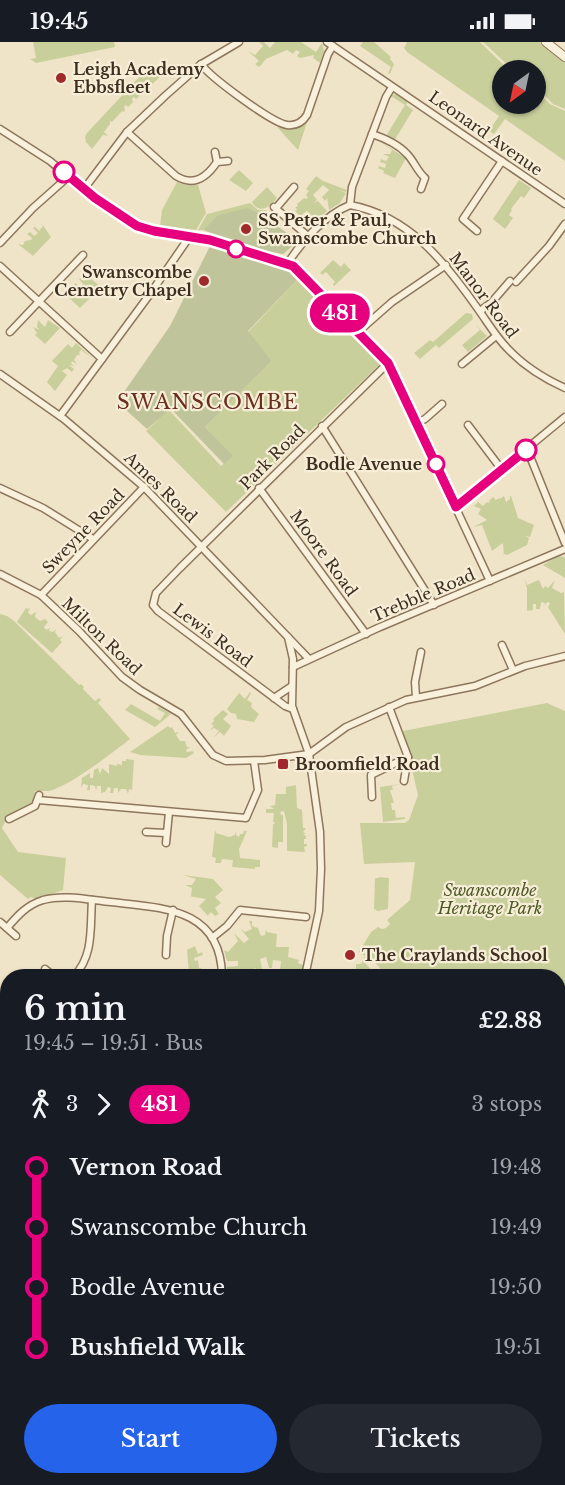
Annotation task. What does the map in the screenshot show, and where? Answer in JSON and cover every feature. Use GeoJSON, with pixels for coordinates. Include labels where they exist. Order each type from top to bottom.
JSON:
{"type":"FeatureCollection","features":[{"type":"Feature","properties":{"kind":"street"},"geometry":{"type":"LineString","coordinates":[[84,189],[128,132],[201,64],[239,42]]}},
{"type":"Feature","properties":{"kind":"street"},"geometry":{"type":"LineString","coordinates":[[201,64],[224,87],[279,122],[293,125],[301,122],[307,115],[330,44]]}},
{"type":"Feature","properties":{"kind":"street","name":"Leonard Avenue"},"geometry":{"type":"LineString","coordinates":[[330,44],[565,204]]}},
{"type":"Feature","properties":{"kind":"street"},"geometry":{"type":"LineString","coordinates":[[551,44],[565,57]]}},
{"type":"Feature","properties":{"kind":"street"},"geometry":{"type":"LineString","coordinates":[[288,263],[309,237],[333,214],[350,205],[352,187],[392,87]]}},
{"type":"Feature","properties":{"kind":"street"},"geometry":{"type":"LineString","coordinates":[[0,129],[50,161],[84,189],[137,226],[213,241],[264,258],[288,263],[388,363],[490,581]]}},
{"type":"Feature","properties":{"kind":"street"},"geometry":{"type":"LineString","coordinates":[[128,132],[184,180],[201,179],[217,162],[228,161]]}},
{"type":"Feature","properties":{"kind":"street"},"geometry":{"type":"LineString","coordinates":[[372,134],[387,140],[408,154],[425,178],[421,189]]}},
{"type":"Feature","properties":{"kind":"street"},"geometry":{"type":"LineString","coordinates":[[215,152],[217,162]]}},
{"type":"Feature","properties":{"kind":"street"},"geometry":{"type":"LineString","coordinates":[[477,231],[463,219],[502,161]]}},
{"type":"Feature","properties":{"kind":"street"},"geometry":{"type":"LineString","coordinates":[[0,243],[33,208],[69,176]]}},
{"type":"Feature","properties":{"kind":"street"},"geometry":{"type":"LineString","coordinates":[[276,220],[277,209],[294,188]]}},
{"type":"Feature","properties":{"kind":"street","name":"Manor Road"},"geometry":{"type":"LineString","coordinates":[[350,205],[374,212],[398,223],[423,242],[446,265],[496,336],[529,368],[545,379],[565,388]]}},
{"type":"Feature","properties":{"kind":"street"},"geometry":{"type":"LineString","coordinates":[[277,209],[309,237]]}},
{"type":"Feature","properties":{"kind":"street"},"geometry":{"type":"LineString","coordinates":[[480,311],[549,246],[565,224]]}},
{"type":"Feature","properties":{"kind":"street"},"geometry":{"type":"LineString","coordinates":[[60,416],[190,236]]}},
{"type":"Feature","properties":{"kind":"street"},"geometry":{"type":"LineString","coordinates":[[10,332],[83,255]]}},
{"type":"Feature","properties":{"kind":"street"},"geometry":{"type":"LineString","coordinates":[[358,332],[392,302],[446,265]]}},
{"type":"Feature","properties":{"kind":"street"},"geometry":{"type":"LineString","coordinates":[[0,266],[102,359]]}},
{"type":"Feature","properties":{"kind":"street"},"geometry":{"type":"LineString","coordinates":[[462,364],[496,336]]}},
{"type":"Feature","properties":{"kind":"street","name":"Park Road"},"geometry":{"type":"LineString","coordinates":[[201,546],[388,363]]}},
{"type":"Feature","properties":{"kind":"street","name":"Ames Road"},"geometry":{"type":"LineString","coordinates":[[0,375],[60,416],[144,488],[309,659]]}},
{"type":"Feature","properties":{"kind":"street"},"geometry":{"type":"LineString","coordinates":[[417,423],[442,404]]}},
{"type":"Feature","properties":{"kind":"street"},"geometry":{"type":"LineString","coordinates":[[456,507],[565,417]]}},
{"type":"Feature","properties":{"kind":"street"},"geometry":{"type":"LineString","coordinates":[[468,425],[502,470]]}},
{"type":"Feature","properties":{"kind":"street"},"geometry":{"type":"LineString","coordinates":[[322,426],[434,605]]}},
{"type":"Feature","properties":{"kind":"street"},"geometry":{"type":"LineString","coordinates":[[527,449],[565,543]]}},
{"type":"Feature","properties":{"kind":"street"},"geometry":{"type":"LineString","coordinates":[[0,488],[43,507],[93,539]]}},
{"type":"Feature","properties":{"kind":"street","name":"Sweyne Road"},"geometry":{"type":"LineString","coordinates":[[41,595],[144,488]]}},
{"type":"Feature","properties":{"kind":"street","name":"Moore Road"},"geometry":{"type":"LineString","coordinates":[[259,488],[366,634]]}},
{"type":"Feature","properties":{"kind":"street","name":"Lewis Road"},"geometry":{"type":"LineString","coordinates":[[201,546],[156,593],[153,606],[273,698],[293,709]]}},
{"type":"Feature","properties":{"kind":"street","name":"Trebble Road"},"geometry":{"type":"LineString","coordinates":[[293,667],[565,549]]}},
{"type":"Feature","properties":{"kind":"street","name":"Milton Road"},"geometry":{"type":"LineString","coordinates":[[0,574],[41,595],[127,681],[184,716],[216,757],[226,760],[254,761],[309,754]]}},
{"type":"Feature","properties":{"kind":"street"},"geometry":{"type":"LineString","coordinates":[[288,637],[293,667],[293,709],[309,754],[320,827],[321,870],[318,916],[307,969]]}},
{"type":"Feature","properties":{"kind":"street"},"geometry":{"type":"LineString","coordinates":[[502,645],[513,670]]}},
{"type":"Feature","properties":{"kind":"street"},"geometry":{"type":"LineString","coordinates":[[416,697],[415,683],[421,652]]}},
{"type":"Feature","properties":{"kind":"street"},"geometry":{"type":"LineString","coordinates":[[309,754],[341,730],[389,707],[416,697],[475,686],[537,662],[565,656]]}},
{"type":"Feature","properties":{"kind":"street"},"geometry":{"type":"LineString","coordinates":[[273,698],[292,686]]}},
{"type":"Feature","properties":{"kind":"street"},"geometry":{"type":"LineString","coordinates":[[389,707],[408,757],[404,781]]}},
{"type":"Feature","properties":{"kind":"street"},"geometry":{"type":"LineString","coordinates":[[372,797],[371,775],[408,757]]}},
{"type":"Feature","properties":{"kind":"street"},"geometry":{"type":"LineString","coordinates":[[9,819],[34,807],[38,798],[246,818],[258,788],[254,761]]}},
{"type":"Feature","properties":{"kind":"street"},"geometry":{"type":"LineString","coordinates":[[165,843],[169,812]]}},
{"type":"Feature","properties":{"kind":"street"},"geometry":{"type":"LineString","coordinates":[[146,832],[166,833]]}},
{"type":"Feature","properties":{"kind":"street"},"geometry":{"type":"LineString","coordinates":[[7,928],[25,908],[54,898],[92,900],[173,910],[195,920],[212,938],[220,956],[221,969]]}},
{"type":"Feature","properties":{"kind":"street"},"geometry":{"type":"LineString","coordinates":[[80,969],[88,954],[92,900]]}},
{"type":"Feature","properties":{"kind":"street"},"geometry":{"type":"LineString","coordinates":[[159,960],[170,957],[167,936],[173,910]]}},
{"type":"Feature","properties":{"kind":"street"},"geometry":{"type":"LineString","coordinates":[[212,938],[227,926],[236,912],[240,910],[306,917]]}},
{"type":"Feature","properties":{"kind":"street"},"geometry":{"type":"LineString","coordinates":[[292,925],[293,915]]}},
{"type":"Feature","properties":{"kind":"street"},"geometry":{"type":"LineString","coordinates":[[0,922],[16,936]]}},
{"type":"Feature","properties":{"kind":"green space"},"geometry":{"type":"Polygon","coordinates":[[[33,42],[114,42],[115,47],[36,63],[30,59],[36,58],[33,42]]]}},
{"type":"Feature","properties":{"kind":"green space"},"geometry":{"type":"Polygon","coordinates":[[[259,42],[264,42],[270,48],[275,42],[301,42],[316,52],[322,43],[324,51],[320,63],[313,58],[314,55],[300,58],[297,56],[300,52],[296,50],[293,54],[287,50],[266,59],[259,67],[255,64],[259,61],[248,51],[255,55],[263,46],[259,42]]]}},
{"type":"Feature","properties":{"kind":"green space"},"geometry":{"type":"Polygon","coordinates":[[[363,42],[374,42],[391,57],[394,64],[390,74],[388,73],[391,67],[360,46],[363,42]]]}},
{"type":"Feature","properties":{"kind":"green space"},"geometry":{"type":"Polygon","coordinates":[[[407,42],[480,42],[499,60],[492,60],[492,111],[407,52],[404,48],[407,42]]]}},
{"type":"Feature","properties":{"kind":"green space"},"geometry":{"type":"Polygon","coordinates":[[[483,42],[540,42],[565,61],[565,109],[553,104],[546,97],[546,60],[502,60],[483,42]]]}},
{"type":"Feature","properties":{"kind":"green space"},"geometry":{"type":"Polygon","coordinates":[[[155,65],[163,74],[136,99],[134,97],[128,107],[126,105],[124,107],[124,112],[122,111],[112,122],[110,121],[104,132],[108,136],[103,135],[92,149],[86,142],[87,133],[142,74],[155,65]]]}},
{"type":"Feature","properties":{"kind":"green space"},"geometry":{"type":"Polygon","coordinates":[[[395,94],[408,101],[406,105],[413,110],[394,141],[386,136],[405,105],[391,96],[395,94]]]}},
{"type":"Feature","properties":{"kind":"green space"},"geometry":{"type":"Polygon","coordinates":[[[546,100],[565,111],[565,161],[505,119],[494,134],[489,131],[499,116],[496,114],[546,114],[546,100]]]}},
{"type":"Feature","properties":{"kind":"green space"},"geometry":{"type":"Polygon","coordinates":[[[307,122],[298,150],[277,127],[295,129],[307,122]]]}},
{"type":"Feature","properties":{"kind":"green space"},"geometry":{"type":"Polygon","coordinates":[[[379,141],[406,158],[395,178],[378,168],[379,166],[385,168],[386,164],[380,162],[381,159],[386,161],[389,157],[383,154],[390,154],[392,150],[379,141]]]}},
{"type":"Feature","properties":{"kind":"green space"},"geometry":{"type":"Polygon","coordinates":[[[239,170],[253,183],[246,191],[229,180],[239,170]]]}},
{"type":"Feature","properties":{"kind":"green space"},"geometry":{"type":"Polygon","coordinates":[[[316,176],[347,190],[346,192],[338,190],[346,193],[340,203],[329,210],[327,198],[325,201],[322,197],[329,190],[323,185],[313,195],[317,200],[314,203],[318,201],[327,211],[311,227],[316,220],[307,211],[300,216],[293,209],[296,211],[297,204],[304,198],[308,198],[306,195],[309,191],[306,189],[316,176]]]}},
{"type":"Feature","properties":{"kind":"green space"},"geometry":{"type":"Polygon","coordinates":[[[519,180],[531,188],[524,198],[521,196],[511,209],[509,215],[513,218],[505,229],[493,219],[519,180]]]}},
{"type":"Feature","properties":{"kind":"green space"},"geometry":{"type":"Polygon","coordinates":[[[177,182],[198,185],[206,213],[196,230],[160,226],[162,210],[177,182]]]}},
{"type":"Feature","properties":{"kind":"green space"},"geometry":{"type":"Polygon","coordinates":[[[267,187],[277,198],[268,207],[258,208],[252,202],[267,187]]]}},
{"type":"Feature","properties":{"kind":"green space"},"geometry":{"type":"Polygon","coordinates":[[[250,203],[258,210],[267,210],[263,216],[298,241],[283,254],[259,250],[204,230],[198,230],[207,214],[250,203]]]}},
{"type":"Feature","properties":{"kind":"green space"},"geometry":{"type":"Polygon","coordinates":[[[247,208],[298,241],[283,254],[256,249],[240,242],[238,244],[204,230],[217,216],[247,208]]]}},
{"type":"Feature","properties":{"kind":"green space"},"geometry":{"type":"Polygon","coordinates":[[[40,221],[51,237],[33,256],[18,244],[23,245],[25,241],[31,240],[32,238],[27,234],[30,232],[34,236],[38,233],[33,228],[39,231],[43,226],[40,221]]]}},
{"type":"Feature","properties":{"kind":"green space"},"geometry":{"type":"Polygon","coordinates":[[[210,246],[283,266],[290,269],[298,279],[248,331],[272,361],[205,427],[233,456],[224,464],[171,409],[147,429],[117,402],[170,326],[210,246]]]}},
{"type":"Feature","properties":{"kind":"green space"},"geometry":{"type":"Polygon","coordinates":[[[333,260],[341,267],[344,263],[351,270],[334,286],[335,282],[326,272],[322,275],[320,273],[333,260]]]}},
{"type":"Feature","properties":{"kind":"green space"},"geometry":{"type":"Polygon","coordinates":[[[85,274],[101,287],[80,308],[68,297],[70,295],[67,291],[72,294],[74,293],[70,288],[75,292],[79,289],[74,285],[75,283],[80,287],[83,284],[79,279],[85,281],[85,274]]]}},
{"type":"Feature","properties":{"kind":"green space"},"geometry":{"type":"Polygon","coordinates":[[[298,279],[381,363],[226,512],[146,431],[169,410],[221,466],[232,456],[205,427],[272,361],[248,332],[298,279]]]}},
{"type":"Feature","properties":{"kind":"green space"},"geometry":{"type":"Polygon","coordinates":[[[466,313],[472,314],[473,319],[439,348],[436,345],[420,359],[414,353],[430,340],[433,342],[466,313]]]}},
{"type":"Feature","properties":{"kind":"green space"},"geometry":{"type":"Polygon","coordinates":[[[38,320],[45,327],[48,320],[60,328],[45,344],[35,335],[37,333],[33,327],[40,330],[37,327],[38,320]]]}},
{"type":"Feature","properties":{"kind":"green space"},"geometry":{"type":"Polygon","coordinates":[[[475,324],[487,336],[468,352],[462,345],[480,330],[475,324]]]}},
{"type":"Feature","properties":{"kind":"green space"},"geometry":{"type":"Polygon","coordinates":[[[76,343],[92,358],[81,350],[80,355],[77,355],[74,360],[77,365],[72,361],[74,366],[69,365],[74,369],[72,372],[67,368],[62,371],[67,375],[55,391],[47,382],[58,366],[52,361],[68,344],[72,348],[76,343]]]}},
{"type":"Feature","properties":{"kind":"green space"},"geometry":{"type":"Polygon","coordinates":[[[504,496],[506,502],[511,496],[518,518],[534,525],[530,537],[525,536],[529,538],[527,545],[507,555],[504,554],[504,557],[503,543],[492,551],[482,525],[473,527],[487,520],[478,514],[481,509],[474,506],[477,501],[483,506],[487,502],[490,503],[493,497],[496,500],[504,496]]]}},
{"type":"Feature","properties":{"kind":"green space"},"geometry":{"type":"Polygon","coordinates":[[[558,556],[565,557],[565,578],[543,565],[558,556]]]}},
{"type":"Feature","properties":{"kind":"green space"},"geometry":{"type":"Polygon","coordinates":[[[524,578],[527,585],[539,580],[543,589],[545,586],[548,588],[555,580],[552,588],[561,593],[564,592],[565,634],[548,607],[550,603],[547,602],[544,606],[545,603],[541,602],[540,609],[536,609],[536,604],[533,604],[533,610],[527,611],[527,588],[524,578]]]}},
{"type":"Feature","properties":{"kind":"green space"},"geometry":{"type":"Polygon","coordinates":[[[30,607],[28,613],[31,615],[36,612],[35,617],[40,621],[45,619],[48,622],[44,627],[46,630],[50,628],[49,631],[53,632],[56,629],[55,632],[59,638],[63,636],[60,640],[62,642],[52,653],[17,622],[26,608],[30,607]]]}},
{"type":"Feature","properties":{"kind":"green space"},"geometry":{"type":"Polygon","coordinates":[[[0,614],[14,621],[79,685],[81,684],[95,701],[99,698],[101,700],[98,703],[130,739],[68,783],[49,791],[35,791],[32,805],[7,818],[2,828],[18,852],[66,858],[63,890],[37,899],[31,897],[28,899],[0,875],[0,614]]]}},
{"type":"Feature","properties":{"kind":"green space"},"geometry":{"type":"Polygon","coordinates":[[[250,692],[247,700],[252,703],[251,707],[259,714],[254,722],[237,719],[236,714],[227,709],[239,693],[245,699],[250,692]]]}},
{"type":"Feature","properties":{"kind":"green space","name":"Swanscombe Heritage Park"},"geometry":{"type":"Polygon","coordinates":[[[547,703],[565,711],[565,969],[381,969],[371,958],[366,964],[370,969],[356,969],[356,964],[361,964],[365,956],[359,952],[371,932],[378,927],[386,928],[390,924],[387,920],[410,900],[415,862],[364,864],[360,823],[405,823],[409,820],[418,795],[403,731],[547,703]]]}},
{"type":"Feature","properties":{"kind":"green space"},"geometry":{"type":"Polygon","coordinates":[[[131,704],[160,721],[165,713],[157,709],[159,707],[171,714],[155,727],[125,710],[131,704]]]}},
{"type":"Feature","properties":{"kind":"green space"},"geometry":{"type":"Polygon","coordinates":[[[223,710],[228,714],[223,719],[231,726],[224,736],[220,732],[213,738],[219,731],[214,728],[209,731],[214,726],[211,724],[223,710]]]}},
{"type":"Feature","properties":{"kind":"green space"},"geometry":{"type":"Polygon","coordinates":[[[168,726],[172,727],[175,733],[179,732],[176,735],[180,741],[185,741],[187,747],[190,747],[186,750],[187,752],[193,751],[194,753],[186,758],[140,755],[130,752],[168,726]]]}},
{"type":"Feature","properties":{"kind":"green space"},"geometry":{"type":"Polygon","coordinates":[[[134,760],[132,790],[129,789],[128,794],[126,789],[121,789],[118,793],[118,788],[114,788],[113,793],[110,793],[111,788],[108,787],[105,792],[101,793],[101,786],[97,786],[96,791],[95,786],[90,785],[90,790],[87,790],[88,785],[83,784],[81,789],[82,778],[90,773],[90,778],[93,778],[94,770],[98,768],[100,774],[102,768],[109,774],[109,764],[122,765],[122,761],[134,760]]]}},
{"type":"Feature","properties":{"kind":"green space"},"geometry":{"type":"Polygon","coordinates":[[[401,784],[392,786],[393,790],[390,790],[394,803],[391,803],[396,818],[405,817],[405,819],[383,822],[380,787],[401,784]]]}},
{"type":"Feature","properties":{"kind":"green space"},"geometry":{"type":"Polygon","coordinates":[[[296,785],[297,808],[302,810],[303,828],[306,828],[303,832],[306,834],[303,834],[306,836],[304,844],[307,844],[304,847],[305,852],[287,851],[287,824],[284,811],[280,812],[283,815],[283,842],[278,842],[278,848],[272,847],[274,813],[266,813],[266,809],[274,809],[270,806],[275,805],[276,794],[286,794],[286,787],[296,785]]]}},
{"type":"Feature","properties":{"kind":"green space"},"geometry":{"type":"Polygon","coordinates":[[[215,830],[216,833],[229,837],[235,835],[235,831],[239,837],[247,831],[239,849],[240,858],[260,860],[260,867],[255,867],[255,869],[232,867],[233,860],[222,859],[221,863],[215,863],[216,858],[212,857],[215,830]]]}},
{"type":"Feature","properties":{"kind":"green space"},"geometry":{"type":"Polygon","coordinates":[[[183,875],[213,879],[223,890],[215,897],[221,903],[215,908],[219,914],[215,916],[211,912],[209,917],[199,906],[206,899],[189,896],[191,896],[192,888],[185,885],[192,885],[196,879],[183,875]]]}},
{"type":"Feature","properties":{"kind":"green space"},"geometry":{"type":"Polygon","coordinates":[[[375,878],[389,878],[388,909],[378,911],[374,909],[375,878]]]}},
{"type":"Feature","properties":{"kind":"green space"},"geometry":{"type":"Polygon","coordinates":[[[249,921],[252,921],[252,926],[258,928],[261,936],[265,935],[266,929],[267,932],[277,934],[276,947],[289,947],[288,957],[299,960],[298,963],[303,965],[302,969],[280,969],[281,961],[273,960],[272,968],[269,968],[266,957],[260,959],[262,969],[227,969],[227,967],[238,966],[238,961],[227,961],[224,950],[228,952],[238,941],[234,933],[244,943],[249,939],[240,928],[245,932],[252,929],[249,921]]]}},
{"type":"Feature","properties":{"kind":"green space"},"geometry":{"type":"Polygon","coordinates":[[[195,946],[198,954],[202,952],[203,955],[194,958],[195,961],[198,960],[199,968],[201,969],[189,969],[187,950],[195,946]]]}},
{"type":"Feature","properties":{"kind":"bus line","name":"481"},"geometry":{"type":"LineString","coordinates":[[64,172],[95,198],[137,226],[210,240],[293,266],[388,363],[456,507],[526,450]]}},
{"type":"Feature","properties":{"kind":"place","name":"Leigh Academy Ebbsfleet"},"geometry":{"type":"Point","coordinates":[61,78]}},
{"type":"Feature","properties":{"kind":"place","name":"SS Peter & Paul, Swanscombe Church"},"geometry":{"type":"Point","coordinates":[246,229]}},
{"type":"Feature","properties":{"kind":"place","name":"Swanscombe Cemetry Chapel"},"geometry":{"type":"Point","coordinates":[204,281]}},
{"type":"Feature","properties":{"kind":"place","name":"Bodle Avenue"},"geometry":{"type":"Point","coordinates":[436,464]}},
{"type":"Feature","properties":{"kind":"place","name":"Broomfield Road"},"geometry":{"type":"Point","coordinates":[283,764]}},
{"type":"Feature","properties":{"kind":"place","name":"The Craylands School"},"geometry":{"type":"Point","coordinates":[350,955]}},
{"type":"Feature","properties":{"kind":"district","name":"SWANSCOMBE"},"geometry":{"type":"Point","coordinates":[208,402]}}]}
